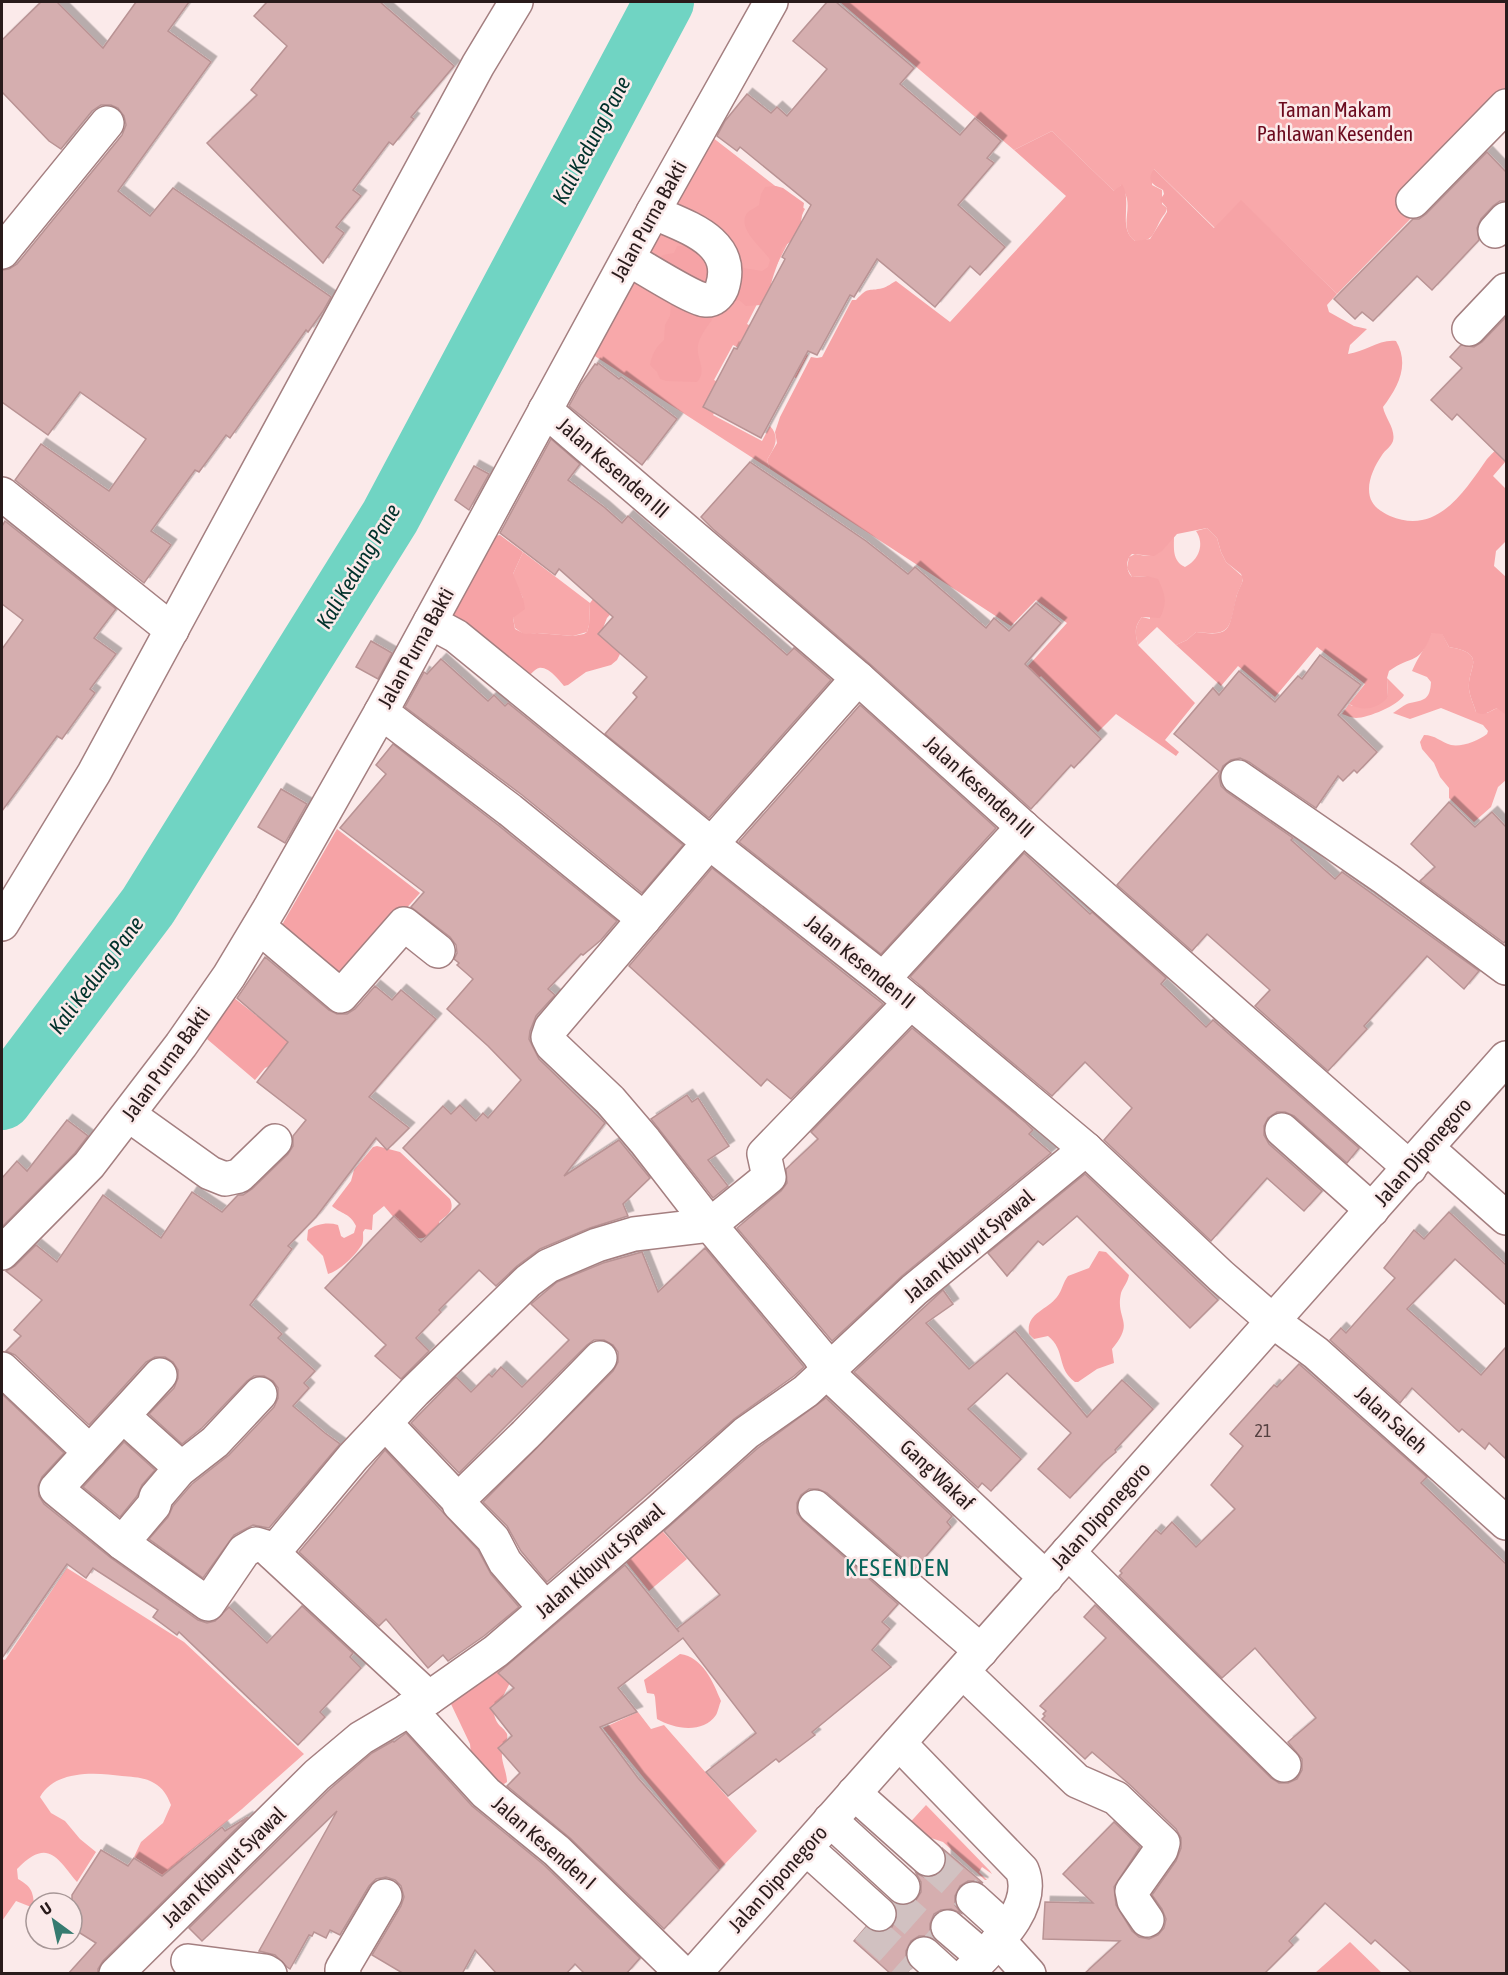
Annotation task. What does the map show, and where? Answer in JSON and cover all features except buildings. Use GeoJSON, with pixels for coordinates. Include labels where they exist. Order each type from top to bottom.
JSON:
{"type":"FeatureCollection","features":[{"type":"Feature","properties":{"kind":"main road"},"geometry":{"type":"LineString","coordinates":[[6,907],[94,772],[478,65],[516,2]]}},
{"type":"Feature","properties":{"kind":"main road","name":"Jalan Purna Bakti"},"geometry":{"type":"LineString","coordinates":[[2,1253],[89,1165],[129,1115],[223,984],[259,927],[381,712],[653,212],[771,2]]}},
{"type":"Feature","properties":{"kind":"main road"},"geometry":{"type":"LineString","coordinates":[[2,252],[106,123]]}},
{"type":"Feature","properties":{"kind":"main road"},"geometry":{"type":"LineString","coordinates":[[1413,201],[1501,125]]}},
{"type":"Feature","properties":{"kind":"main road"},"geometry":{"type":"LineString","coordinates":[[628,259],[694,297],[708,300],[720,293],[725,272],[723,259],[713,242],[653,212]]}},
{"type":"Feature","properties":{"kind":"main road"},"geometry":{"type":"LineString","coordinates":[[1469,329],[1506,290]]}},
{"type":"Feature","properties":{"kind":"main road","name":"Jalan Kesenden III"},"geometry":{"type":"LineString","coordinates":[[545,410],[858,678],[1023,827],[1418,1158],[1506,1218]]}},
{"type":"Feature","properties":{"kind":"main road"},"geometry":{"type":"LineString","coordinates":[[2,494],[172,630]]}},
{"type":"Feature","properties":{"kind":"main road","name":"Jalan Kesenden II"},"geometry":{"type":"LineString","coordinates":[[430,622],[456,636],[710,843],[911,1002],[1086,1149],[1221,1276],[1274,1322]]}},
{"type":"Feature","properties":{"kind":"main road"},"geometry":{"type":"LineString","coordinates":[[381,712],[510,810],[644,919],[858,678]]}},
{"type":"Feature","properties":{"kind":"main road"},"geometry":{"type":"LineString","coordinates":[[1238,777],[1386,879],[1506,968]]}},
{"type":"Feature","properties":{"kind":"main road"},"geometry":{"type":"LineString","coordinates":[[883,980],[1023,827]]}},
{"type":"Feature","properties":{"kind":"main road","name":"Gang Wakaf"},"geometry":{"type":"LineString","coordinates":[[644,919],[551,1028],[548,1037],[552,1045],[610,1100],[645,1141],[710,1225],[830,1370],[835,1380],[1057,1565]]}},
{"type":"Feature","properties":{"kind":"main road"},"geometry":{"type":"LineString","coordinates":[[259,927],[341,996],[404,924],[438,951]]}},
{"type":"Feature","properties":{"kind":"main road"},"geometry":{"type":"LineString","coordinates":[[160,1375],[56,1489],[122,1543],[208,1604],[244,1551],[256,1544],[266,1547],[273,1553],[353,1457],[528,1281],[548,1266],[597,1245],[634,1234],[710,1225],[769,1177],[764,1154],[911,1002]]}},
{"type":"Feature","properties":{"kind":"main road","name":"Jalan Diponegoro"},"geometry":{"type":"LineString","coordinates":[[694,1974],[1506,1058]]}},
{"type":"Feature","properties":{"kind":"main road"},"geometry":{"type":"LineString","coordinates":[[129,1115],[210,1173],[225,1179],[239,1176],[274,1142]]}},
{"type":"Feature","properties":{"kind":"main road"},"geometry":{"type":"LineString","coordinates":[[1282,1130],[1372,1210]]}},
{"type":"Feature","properties":{"kind":"main road","name":"Jalan Kibuyut Syawal"},"geometry":{"type":"LineString","coordinates":[[116,1974],[317,1775],[361,1738],[419,1704],[496,1651],[746,1433],[806,1392],[914,1290],[1086,1149]]}},
{"type":"Feature","properties":{"kind":"main road","name":"Jalan Saleh"},"geometry":{"type":"LineString","coordinates":[[1274,1322],[1316,1353],[1506,1523]]}},
{"type":"Feature","properties":{"kind":"main road"},"geometry":{"type":"LineString","coordinates":[[458,1500],[525,1436],[600,1358]]}},
{"type":"Feature","properties":{"kind":"main road"},"geometry":{"type":"LineString","coordinates":[[2,1369],[90,1452]]}},
{"type":"Feature","properties":{"kind":"main road"},"geometry":{"type":"LineString","coordinates":[[122,1543],[181,1468],[215,1442],[260,1394]]}},
{"type":"Feature","properties":{"kind":"main road"},"geometry":{"type":"LineString","coordinates":[[123,1416],[181,1468]]}},
{"type":"Feature","properties":{"kind":"main road"},"geometry":{"type":"LineString","coordinates":[[384,1424],[493,1539],[505,1562],[545,1608]]}},
{"type":"Feature","properties":{"kind":"main road"},"geometry":{"type":"LineString","coordinates":[[911,1431],[1057,1565],[1284,1765]]}},
{"type":"Feature","properties":{"kind":"main road"},"geometry":{"type":"LineString","coordinates":[[815,1507],[972,1661],[1077,1780],[1116,1798],[1163,1843],[1161,1850],[1132,1891],[1134,1901],[1147,1920]]}},
{"type":"Feature","properties":{"kind":"main road","name":"Jalan Kesenden I"},"geometry":{"type":"LineString","coordinates":[[273,1553],[419,1704],[486,1793],[557,1851],[683,1974]]}},
{"type":"Feature","properties":{"kind":"main road"},"geometry":{"type":"LineString","coordinates":[[899,1743],[1022,1870],[1026,1881],[1025,1899],[960,1947]]}},
{"type":"Feature","properties":{"kind":"main road"},"geometry":{"type":"LineString","coordinates":[[824,1827],[897,1893],[824,1827]]}},
{"type":"Feature","properties":{"kind":"main road"},"geometry":{"type":"LineString","coordinates":[[344,1974],[342,1969],[385,1896]]}},
{"type":"Feature","properties":{"kind":"main road"},"geometry":{"type":"LineString","coordinates":[[960,1947],[1029,1974]]}},
{"type":"Feature","properties":{"kind":"main road"},"geometry":{"type":"LineString","coordinates":[[188,1961],[265,1971],[270,1974]]}},
{"type":"Feature","properties":{"kind":"green space","name":"Taman Makam Pahlawan Kesenden"},"geometry":{"type":"Polygon","coordinates":[[[840,2],[1506,2],[1506,121],[1337,294],[1241,201],[1215,228],[1154,169],[1152,185],[1162,190],[1162,204],[1167,210],[1149,239],[1135,241],[1128,232],[1126,222],[1128,205],[1121,185],[1115,192],[1052,131],[1014,150],[840,2]]]}},
{"type":"Feature","properties":{"kind":"green space"},"geometry":{"type":"Polygon","coordinates":[[[708,134],[805,209],[747,324],[808,355],[796,378],[733,345],[714,380],[728,387],[713,415],[762,441],[770,426],[773,430],[776,439],[767,460],[770,469],[587,351],[708,134]]]}},
{"type":"Feature","properties":{"kind":"green space"},"geometry":{"type":"Polygon","coordinates":[[[1207,528],[1217,538],[1226,562],[1243,577],[1229,624],[1226,629],[1216,633],[1196,632],[1187,640],[1176,645],[1157,627],[1138,645],[1136,627],[1142,617],[1150,619],[1147,576],[1132,577],[1127,568],[1129,557],[1135,554],[1148,555],[1158,552],[1174,536],[1176,558],[1185,567],[1194,560],[1199,551],[1200,541],[1196,531],[1207,528]]]}},
{"type":"Feature","properties":{"kind":"green space"},"geometry":{"type":"Polygon","coordinates":[[[523,552],[590,603],[587,632],[573,636],[537,633],[525,635],[515,628],[513,618],[523,598],[513,574],[523,552]]]}},
{"type":"Feature","properties":{"kind":"green space"},"geometry":{"type":"Polygon","coordinates":[[[1432,632],[1442,633],[1449,647],[1469,653],[1472,658],[1469,689],[1476,712],[1487,713],[1501,708],[1506,715],[1506,780],[1498,787],[1491,807],[1474,822],[1449,798],[1449,788],[1440,777],[1434,763],[1422,749],[1420,742],[1424,735],[1451,745],[1460,745],[1479,739],[1488,731],[1483,725],[1441,708],[1410,719],[1393,713],[1428,696],[1431,682],[1427,677],[1412,671],[1432,632]]]}},
{"type":"Feature","properties":{"kind":"green space"},"geometry":{"type":"Polygon","coordinates":[[[1387,678],[1404,695],[1396,703],[1368,716],[1354,718],[1342,714],[1349,704],[1352,706],[1388,697],[1387,678]]]}},
{"type":"Feature","properties":{"kind":"green space"},"geometry":{"type":"Polygon","coordinates":[[[658,1526],[687,1559],[649,1591],[622,1557],[658,1526]]]}},
{"type":"Feature","properties":{"kind":"green space"},"geometry":{"type":"Polygon","coordinates":[[[67,1568],[184,1642],[304,1754],[187,1854],[165,1877],[134,1857],[141,1842],[163,1823],[171,1805],[160,1787],[142,1778],[100,1774],[76,1775],[55,1782],[40,1797],[51,1813],[65,1821],[80,1839],[96,1852],[77,1882],[64,1865],[51,1855],[37,1854],[28,1859],[17,1869],[18,1879],[31,1891],[24,1891],[24,1904],[16,1901],[2,1921],[2,1659],[5,1660],[67,1568]]]}},
{"type":"Feature","properties":{"kind":"green space"},"geometry":{"type":"Polygon","coordinates":[[[638,1712],[651,1729],[664,1725],[757,1831],[719,1870],[603,1728],[638,1712]]]}},
{"type":"Feature","properties":{"kind":"green space"},"geometry":{"type":"Polygon","coordinates":[[[926,1805],[990,1871],[992,1874],[982,1867],[979,1872],[987,1880],[943,1842],[904,1829],[926,1805]]]}},
{"type":"Feature","properties":{"kind":"green space"},"geometry":{"type":"Polygon","coordinates":[[[1350,1942],[1382,1973],[1315,1973],[1350,1942]]]}},
{"type":"Feature","properties":{"kind":"shaded area"},"geometry":{"type":"Polygon","coordinates":[[[1052,131],[1114,191],[1122,184],[1126,199],[1127,229],[1135,241],[1150,239],[1167,212],[1167,208],[1160,200],[1164,194],[1163,190],[1153,184],[1150,179],[1154,169],[1214,228],[1241,200],[1337,294],[1327,305],[1329,312],[1354,326],[1367,329],[1350,345],[1348,354],[1384,342],[1396,341],[1400,350],[1402,367],[1397,384],[1383,407],[1394,437],[1391,445],[1377,463],[1369,485],[1371,499],[1382,511],[1407,521],[1422,520],[1435,515],[1459,497],[1487,459],[1506,440],[1506,461],[1493,476],[1506,489],[1506,541],[1496,551],[1494,566],[1506,577],[1506,715],[1497,708],[1484,714],[1476,712],[1469,689],[1472,658],[1469,653],[1449,647],[1442,634],[1432,633],[1419,655],[1389,671],[1388,697],[1375,707],[1360,708],[1349,704],[1365,684],[1317,647],[1275,697],[1238,666],[1221,686],[1176,645],[1187,640],[1196,632],[1223,632],[1230,624],[1243,580],[1241,574],[1226,562],[1217,538],[1207,528],[1177,534],[1162,551],[1154,556],[1132,554],[1127,562],[1128,572],[1132,577],[1147,576],[1158,579],[1165,598],[1160,618],[1142,617],[1139,621],[1136,630],[1138,645],[1195,703],[1165,740],[1179,752],[1176,756],[1116,714],[1098,732],[1041,676],[1021,695],[1010,686],[1067,623],[1036,600],[1011,626],[770,469],[767,460],[777,443],[775,432],[780,417],[811,357],[822,357],[852,300],[856,300],[866,291],[885,287],[896,281],[950,322],[1066,196],[1014,150],[1052,131]]]}},
{"type":"Feature","properties":{"kind":"shaded area"},"geometry":{"type":"Polygon","coordinates":[[[765,187],[783,188],[804,203],[799,235],[782,248],[771,285],[770,297],[761,305],[746,306],[739,300],[728,303],[653,263],[663,255],[674,253],[677,246],[686,246],[699,254],[728,254],[744,268],[762,271],[768,267],[770,260],[748,232],[745,219],[747,213],[759,205],[765,187]]]}},
{"type":"Feature","properties":{"kind":"shaded area"},"geometry":{"type":"Polygon","coordinates":[[[687,290],[702,297],[712,320],[698,345],[702,374],[697,382],[666,381],[660,379],[650,365],[655,351],[664,340],[665,325],[670,316],[671,305],[687,290]]]}},
{"type":"Feature","properties":{"kind":"shaded area"},"geometry":{"type":"Polygon","coordinates":[[[500,535],[523,552],[513,574],[525,609],[513,618],[515,629],[525,634],[573,636],[584,634],[589,625],[590,603],[601,588],[617,607],[607,618],[603,628],[622,650],[617,660],[611,665],[586,672],[564,686],[553,674],[542,668],[527,678],[451,614],[495,536],[500,535]]]}},
{"type":"Feature","properties":{"kind":"shaded area"},"geometry":{"type":"Polygon","coordinates":[[[337,829],[420,893],[336,987],[275,937],[337,829]]]}},
{"type":"Feature","properties":{"kind":"shaded area"},"geometry":{"type":"Polygon","coordinates":[[[233,997],[257,1016],[260,1011],[307,1050],[265,1068],[255,1080],[207,1039],[233,997]]]}},
{"type":"Feature","properties":{"kind":"shaded area"},"geometry":{"type":"Polygon","coordinates":[[[373,1147],[400,1152],[450,1199],[452,1207],[439,1222],[441,1230],[424,1238],[412,1238],[403,1223],[396,1220],[384,1206],[373,1215],[372,1230],[365,1229],[362,1244],[355,1254],[342,1266],[328,1274],[323,1256],[307,1240],[308,1230],[318,1225],[330,1224],[338,1225],[341,1236],[344,1238],[354,1233],[356,1226],[354,1222],[332,1206],[351,1181],[354,1170],[373,1147]]]}},
{"type":"Feature","properties":{"kind":"shaded area"},"geometry":{"type":"Polygon","coordinates":[[[1099,1251],[1106,1252],[1129,1275],[1121,1293],[1120,1302],[1123,1332],[1112,1349],[1114,1363],[1097,1369],[1075,1382],[1065,1371],[1054,1341],[1048,1336],[1034,1339],[1029,1334],[1029,1327],[1034,1317],[1057,1297],[1068,1276],[1089,1268],[1099,1251]]]}},
{"type":"Feature","properties":{"kind":"shaded area"},"geometry":{"type":"Polygon","coordinates":[[[680,1654],[688,1656],[701,1665],[711,1679],[721,1701],[717,1714],[704,1725],[680,1727],[657,1719],[654,1694],[647,1693],[644,1680],[680,1654]]]}},
{"type":"Feature","properties":{"kind":"shaded area"},"geometry":{"type":"Polygon","coordinates":[[[516,1659],[515,1673],[494,1714],[507,1734],[502,1756],[507,1782],[501,1786],[472,1763],[470,1744],[451,1704],[450,1696],[501,1660],[516,1659]]]}},
{"type":"Feature","properties":{"kind":"waterway","name":"Kali Kedung Pane"},"geometry":{"type":"LineString","coordinates":[[2,1100],[148,906],[390,517],[664,2]]}},
{"type":"Feature","properties":{"kind":"tunnel"},"geometry":{"type":"LineString","coordinates":[[928,1859],[973,1899]]}},
{"type":"Feature","properties":{"kind":"tunnel"},"geometry":{"type":"LineString","coordinates":[[891,1900],[936,1940]]}},
{"type":"Feature","properties":{"kind":"tunnel"},"geometry":{"type":"LineString","coordinates":[[866,1927],[912,1968]]}},
{"type":"Feature","properties":{"kind":"district","name":"KESENDEN"},"geometry":{"type":"Point","coordinates":[898,1568]}}]}
